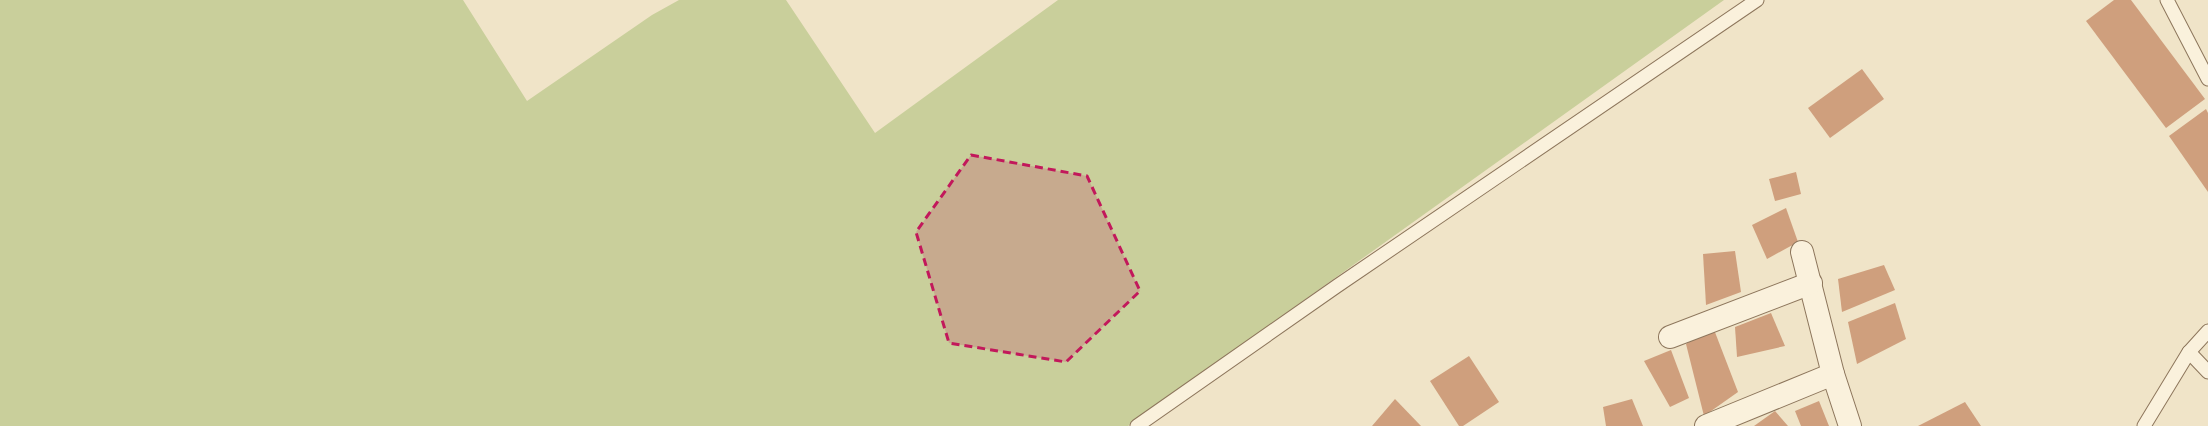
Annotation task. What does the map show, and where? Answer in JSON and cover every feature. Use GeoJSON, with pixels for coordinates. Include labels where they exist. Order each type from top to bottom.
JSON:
{"type":"FeatureCollection","features":[{"type":"Feature","properties":{"kind":"street"},"geometry":{"type":"LineString","coordinates":[[1802,252],[1833,374],[1850,426]]}},
{"type":"Feature","properties":{"kind":"street"},"geometry":{"type":"LineString","coordinates":[[1670,337],[1811,283]]}},
{"type":"Feature","properties":{"kind":"street"},"geometry":{"type":"LineString","coordinates":[[1706,426],[1833,374]]}},
{"type":"Feature","properties":{"kind":"lane"},"geometry":{"type":"LineString","coordinates":[[1137,426],[1338,286],[1758,0]]}},
{"type":"Feature","properties":{"kind":"lane"},"geometry":{"type":"LineString","coordinates":[[2167,0],[2208,79]]}},
{"type":"Feature","properties":{"kind":"lane"},"geometry":{"type":"LineString","coordinates":[[2144,426],[2189,352],[2208,331]]}},
{"type":"Feature","properties":{"kind":"lane"},"geometry":{"type":"LineString","coordinates":[[2189,352],[2208,372]]}},
{"type":"Feature","properties":{"kind":"highlighted area"},"geometry":{"type":"Polygon","coordinates":[[[971,155],[1087,176],[1140,291],[1066,362],[949,343],[916,232],[971,155]]]}},
{"type":"Feature","properties":{"kind":"green space"},"geometry":{"type":"Polygon","coordinates":[[[0,0],[463,0],[527,101],[652,15],[679,0],[786,0],[875,133],[1058,0],[1724,0],[1128,426],[0,426],[0,0]]]}},
{"type":"Feature","properties":{"kind":"building"},"geometry":{"type":"Polygon","coordinates":[[[2114,0],[2131,0],[2205,99],[2166,128],[2086,21],[2114,0]]]}},
{"type":"Feature","properties":{"kind":"building"},"geometry":{"type":"Polygon","coordinates":[[[1862,69],[1884,99],[1830,138],[1808,108],[1862,69]]]}},
{"type":"Feature","properties":{"kind":"building"},"geometry":{"type":"Polygon","coordinates":[[[2206,109],[2208,113],[2208,192],[2169,136],[2206,109]]]}},
{"type":"Feature","properties":{"kind":"building"},"geometry":{"type":"Polygon","coordinates":[[[1796,172],[1801,194],[1775,201],[1769,179],[1796,172]]]}},
{"type":"Feature","properties":{"kind":"building"},"geometry":{"type":"Polygon","coordinates":[[[1786,208],[1798,242],[1767,259],[1752,225],[1786,208]]]}},
{"type":"Feature","properties":{"kind":"building"},"geometry":{"type":"Polygon","coordinates":[[[1735,251],[1741,292],[1706,305],[1703,254],[1735,251]]]}},
{"type":"Feature","properties":{"kind":"building"},"geometry":{"type":"Polygon","coordinates":[[[1884,265],[1895,290],[1842,312],[1838,279],[1884,265]]]}},
{"type":"Feature","properties":{"kind":"building"},"geometry":{"type":"Polygon","coordinates":[[[1895,303],[1906,339],[1857,364],[1848,322],[1895,303]]]}},
{"type":"Feature","properties":{"kind":"building"},"geometry":{"type":"Polygon","coordinates":[[[1771,313],[1785,346],[1737,357],[1735,327],[1771,313]]]}},
{"type":"Feature","properties":{"kind":"building"},"geometry":{"type":"Polygon","coordinates":[[[1713,327],[1738,392],[1704,416],[1686,344],[1713,327]]]}},
{"type":"Feature","properties":{"kind":"building"},"geometry":{"type":"Polygon","coordinates":[[[1671,350],[1689,398],[1670,407],[1644,361],[1671,350]]]}},
{"type":"Feature","properties":{"kind":"building"},"geometry":{"type":"Polygon","coordinates":[[[1469,356],[1499,402],[1463,426],[1459,426],[1430,381],[1469,356]]]}},
{"type":"Feature","properties":{"kind":"building"},"geometry":{"type":"Polygon","coordinates":[[[1395,399],[1421,426],[1372,426],[1395,399]]]}},
{"type":"Feature","properties":{"kind":"building"},"geometry":{"type":"Polygon","coordinates":[[[1632,399],[1643,426],[1606,426],[1603,407],[1632,399]]]}},
{"type":"Feature","properties":{"kind":"building"},"geometry":{"type":"Polygon","coordinates":[[[1819,401],[1829,426],[1801,426],[1795,411],[1819,401]]]}},
{"type":"Feature","properties":{"kind":"building"},"geometry":{"type":"Polygon","coordinates":[[[1965,402],[1981,426],[1918,426],[1965,402]]]}},
{"type":"Feature","properties":{"kind":"building"},"geometry":{"type":"Polygon","coordinates":[[[1775,411],[1788,426],[1754,426],[1775,411]]]}}]}
